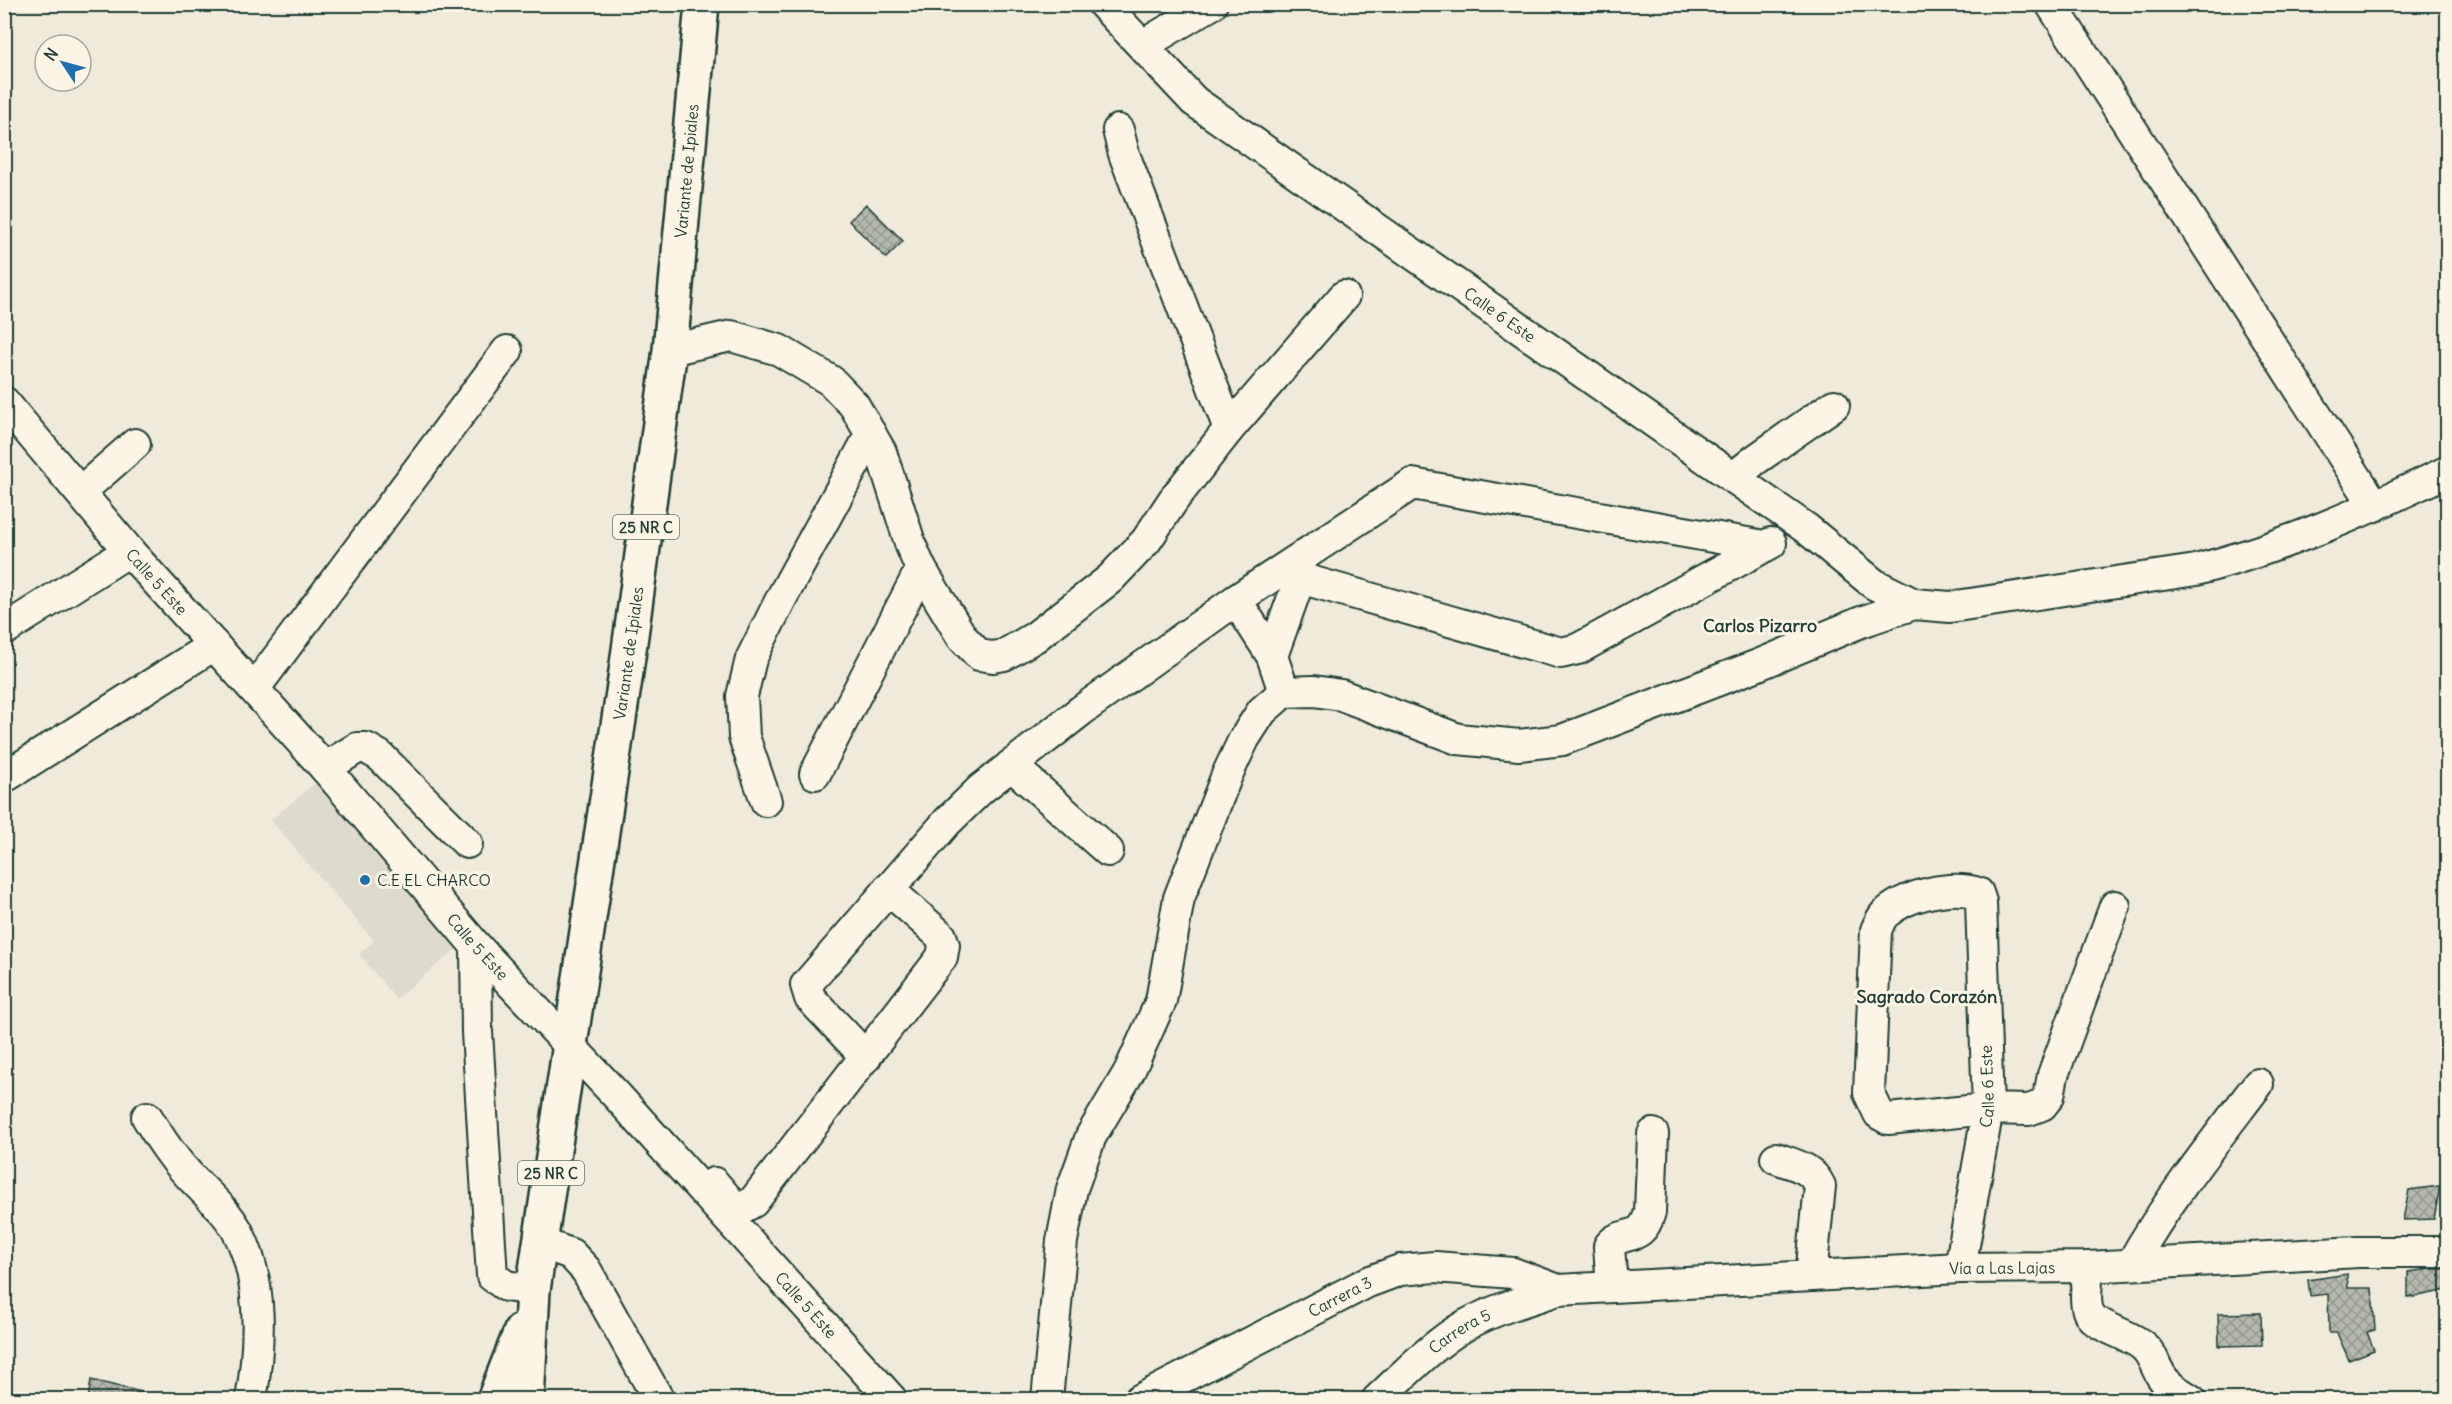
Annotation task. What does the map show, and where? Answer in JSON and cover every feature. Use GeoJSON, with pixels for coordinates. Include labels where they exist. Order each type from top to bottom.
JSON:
{"type":"FeatureCollection","features":[{"type":"Feature","properties":{"kind":"highway","name":"Variante de Ipiales"},"geometry":{"type":"LineString","coordinates":[[527,1400],[533,1294],[625,679],[670,350],[702,4]]}},
{"type":"Feature","properties":{"kind":"highway","name":"Variante de Ipiales"},"geometry":{"type":"LineString","coordinates":[[494,1400],[533,1294]]}},
{"type":"Feature","properties":{"kind":"street","name":"Calle 6 Este"},"geometry":{"type":"LineString","coordinates":[[1103,4],[1194,101],[1734,478],[1807,530],[1874,584],[1914,604]]}},
{"type":"Feature","properties":{"kind":"street"},"geometry":{"type":"LineString","coordinates":[[1143,45],[1212,4]]}},
{"type":"Feature","properties":{"kind":"street"},"geometry":{"type":"LineString","coordinates":[[2051,4],[2376,506]]}},
{"type":"Feature","properties":{"kind":"street"},"geometry":{"type":"LineString","coordinates":[[1118,130],[1124,154],[1229,429]]}},
{"type":"Feature","properties":{"kind":"street"},"geometry":{"type":"LineString","coordinates":[[670,350],[731,336],[779,350],[831,381],[854,405],[881,452],[911,546],[921,568],[962,637],[979,655],[993,657],[1004,655],[1035,637],[1110,579],[1146,541],[1174,499],[1229,429],[1344,296]]}},
{"type":"Feature","properties":{"kind":"street"},"geometry":{"type":"LineString","coordinates":[[254,689],[507,351]]}},
{"type":"Feature","properties":{"kind":"street","name":"Calle 5 Este"},"geometry":{"type":"LineString","coordinates":[[4,402],[129,550],[325,768],[476,946],[619,1098],[892,1400]]}},
{"type":"Feature","properties":{"kind":"street"},"geometry":{"type":"LineString","coordinates":[[1734,478],[1755,460],[1834,405]]}},
{"type":"Feature","properties":{"kind":"street"},"geometry":{"type":"LineString","coordinates":[[766,801],[744,737],[742,696],[751,659],[782,597],[871,434]]}},
{"type":"Feature","properties":{"kind":"street"},"geometry":{"type":"LineString","coordinates":[[80,492],[135,444]]}},
{"type":"Feature","properties":{"kind":"street"},"geometry":{"type":"LineString","coordinates":[[1047,1400],[1062,1241],[1072,1189],[1091,1136],[1129,1072],[1161,1001],[1179,898],[1227,775],[1244,739],[1262,711],[1284,692],[1314,691],[1341,694],[1458,739],[1519,745],[1562,740],[1758,665],[1861,622],[1914,604],[1950,607],[2196,570],[2235,560],[2314,532],[2376,506],[2448,471]]}},
{"type":"Feature","properties":{"kind":"street"},"geometry":{"type":"LineString","coordinates":[[866,1057],[810,998],[806,985],[947,822],[981,789],[1082,710],[1236,600],[1290,575],[1412,484],[1764,546]]}},
{"type":"Feature","properties":{"kind":"street"},"geometry":{"type":"LineString","coordinates":[[1290,575],[1561,653],[1578,649],[1764,546],[1807,530]]}},
{"type":"Feature","properties":{"kind":"street"},"geometry":{"type":"LineString","coordinates":[[4,630],[129,550]]}},
{"type":"Feature","properties":{"kind":"street"},"geometry":{"type":"LineString","coordinates":[[815,774],[921,568]]}},
{"type":"Feature","properties":{"kind":"street"},"geometry":{"type":"LineString","coordinates":[[1272,656],[1290,575]]}},
{"type":"Feature","properties":{"kind":"street"},"geometry":{"type":"LineString","coordinates":[[1236,600],[1272,656],[1284,692]]}},
{"type":"Feature","properties":{"kind":"street"},"geometry":{"type":"LineString","coordinates":[[8,775],[214,645]]}},
{"type":"Feature","properties":{"kind":"street"},"geometry":{"type":"LineString","coordinates":[[325,768],[357,748],[366,748],[380,756],[467,843]]}},
{"type":"Feature","properties":{"kind":"street"},"geometry":{"type":"LineString","coordinates":[[1011,765],[1108,850]]}},
{"type":"Feature","properties":{"kind":"street"},"geometry":{"type":"LineString","coordinates":[[619,1098],[639,1097],[651,1106],[731,1203],[742,1208],[753,1202],[942,957],[944,945],[940,936],[888,889]]}},
{"type":"Feature","properties":{"kind":"street","name":"Calle 6 Este"},"geometry":{"type":"LineString","coordinates":[[1960,1268],[1988,1109],[1982,902],[1978,893],[1970,891],[1937,891],[1897,905],[1883,915],[1876,930],[1869,1093],[1879,1114],[1888,1119],[1988,1109]]}},
{"type":"Feature","properties":{"kind":"street"},"geometry":{"type":"LineString","coordinates":[[1988,1109],[2029,1110],[2042,1105],[2049,1096],[2053,1075],[2115,906]]}},
{"type":"Feature","properties":{"kind":"street"},"geometry":{"type":"LineString","coordinates":[[476,946],[477,1032],[492,1276],[506,1286],[533,1294]]}},
{"type":"Feature","properties":{"kind":"street"},"geometry":{"type":"LineString","coordinates":[[2132,1263],[2148,1235],[2193,1170],[2258,1084]]}},
{"type":"Feature","properties":{"kind":"street"},"geometry":{"type":"LineString","coordinates":[[147,1117],[167,1150],[218,1205],[238,1231],[249,1260],[257,1307],[256,1366],[251,1400]]}},
{"type":"Feature","properties":{"kind":"street"},"geometry":{"type":"LineString","coordinates":[[1612,1287],[1610,1246],[1618,1239],[1639,1232],[1650,1212],[1653,1134]]}},
{"type":"Feature","properties":{"kind":"street"},"geometry":{"type":"LineString","coordinates":[[1776,1158],[1809,1170],[1820,1186],[1811,1276]]}},
{"type":"Feature","properties":{"kind":"street"},"geometry":{"type":"LineString","coordinates":[[541,1243],[571,1254],[586,1270],[659,1400]]}},
{"type":"Feature","properties":{"kind":"street","name":"Vía a Las Lajas"},"geometry":{"type":"LineString","coordinates":[[1558,1290],[1960,1268],[2088,1267],[2358,1252],[2448,1252]]}},
{"type":"Feature","properties":{"kind":"street","name":"Carrera 3"},"geometry":{"type":"LineString","coordinates":[[1139,1400],[1368,1282],[1400,1270],[1435,1267],[1513,1273],[1558,1290]]}},
{"type":"Feature","properties":{"kind":"street"},"geometry":{"type":"LineString","coordinates":[[2088,1267],[2087,1306],[2089,1314],[2100,1323],[2125,1333],[2144,1346],[2162,1378],[2170,1387],[2191,1400]]}},
{"type":"Feature","properties":{"kind":"street","name":"Carrera 5"},"geometry":{"type":"LineString","coordinates":[[1377,1400],[1433,1349],[1466,1325],[1504,1308],[1558,1290]]}},
{"type":"Feature","properties":{"kind":"shaded area","name":"C.E EL CHARCO"},"geometry":{"type":"Polygon","coordinates":[[[321,778],[461,945],[396,999],[359,954],[374,941],[271,820],[321,778]]]}},
{"type":"Feature","properties":{"kind":"building"},"geometry":{"type":"Polygon","coordinates":[[[866,204],[903,241],[886,258],[849,221],[866,204]]]}},
{"type":"Feature","properties":{"kind":"building"},"geometry":{"type":"Polygon","coordinates":[[[2440,1186],[2434,1219],[2403,1220],[2409,1190],[2440,1186]]]}},
{"type":"Feature","properties":{"kind":"building"},"geometry":{"type":"Polygon","coordinates":[[[2448,1269],[2448,1290],[2408,1298],[2408,1272],[2448,1269]]]}},
{"type":"Feature","properties":{"kind":"building"},"geometry":{"type":"Polygon","coordinates":[[[2347,1274],[2348,1288],[2372,1288],[2375,1330],[2367,1332],[2374,1350],[2349,1360],[2337,1333],[2329,1333],[2328,1294],[2310,1296],[2308,1280],[2347,1274]]]}},
{"type":"Feature","properties":{"kind":"building"},"geometry":{"type":"Polygon","coordinates":[[[2261,1313],[2262,1345],[2219,1346],[2218,1314],[2261,1313]]]}},
{"type":"Feature","properties":{"kind":"building"},"geometry":{"type":"Polygon","coordinates":[[[91,1380],[146,1393],[145,1400],[88,1400],[91,1380]]]}},
{"type":"Feature","properties":{"kind":"place","name":"C.E EL CHARCO"},"geometry":{"type":"Point","coordinates":[365,880]}},
{"type":"Feature","properties":{"kind":"district","name":"Carlos Pizarro"},"geometry":{"type":"Point","coordinates":[1760,625]}},
{"type":"Feature","properties":{"kind":"district","name":"Sagrado Corazón"},"geometry":{"type":"Point","coordinates":[1927,996]}}]}
